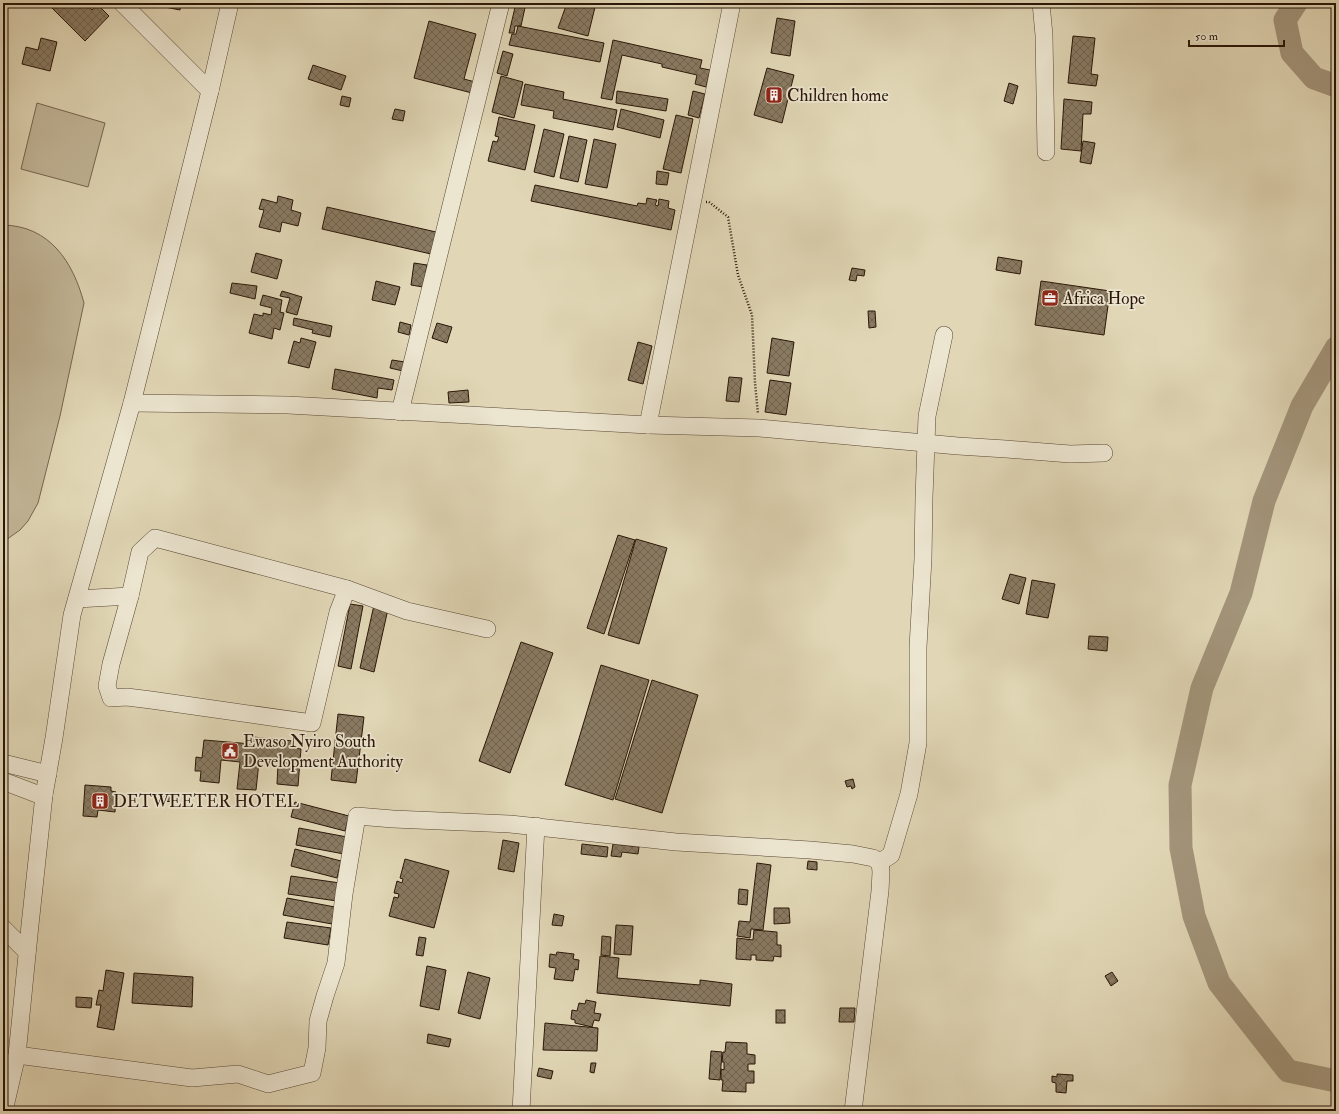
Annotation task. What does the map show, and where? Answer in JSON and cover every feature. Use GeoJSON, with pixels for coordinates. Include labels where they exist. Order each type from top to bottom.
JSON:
{"type":"FeatureCollection","features":[{"type":"Feature","properties":{"kind":"street"},"geometry":{"type":"LineString","coordinates":[[122,3],[210,91]]}},
{"type":"Feature","properties":{"kind":"street"},"geometry":{"type":"LineString","coordinates":[[4,1111],[17,1055],[44,795],[72,615],[132,403],[210,91],[230,3]]}},
{"type":"Feature","properties":{"kind":"street"},"geometry":{"type":"LineString","coordinates":[[400,412],[502,3]]}},
{"type":"Feature","properties":{"kind":"street"},"geometry":{"type":"LineString","coordinates":[[648,425],[732,3]]}},
{"type":"Feature","properties":{"kind":"street"},"geometry":{"type":"LineString","coordinates":[[1041,3],[1044,35],[1046,152]]}},
{"type":"Feature","properties":{"kind":"street"},"geometry":{"type":"LineString","coordinates":[[880,862],[891,855],[909,794],[918,743],[918,647],[923,559],[927,416],[944,335]]}},
{"type":"Feature","properties":{"kind":"street"},"geometry":{"type":"LineString","coordinates":[[132,403],[288,405],[648,425],[759,428],[1070,454],[1104,453]]}},
{"type":"Feature","properties":{"kind":"street"},"geometry":{"type":"LineString","coordinates":[[347,589],[338,612],[312,723],[151,700],[111,698],[107,686],[111,664],[130,596],[140,552],[155,538],[347,589],[407,610],[487,629]]}},
{"type":"Feature","properties":{"kind":"street"},"geometry":{"type":"LineString","coordinates":[[76,598],[130,596]]}},
{"type":"Feature","properties":{"kind":"street"},"geometry":{"type":"LineString","coordinates":[[3,762],[48,774]]}},
{"type":"Feature","properties":{"kind":"street"},"geometry":{"type":"LineString","coordinates":[[3,781],[37,794],[44,795]]}},
{"type":"Feature","properties":{"kind":"street"},"geometry":{"type":"LineString","coordinates":[[17,1055],[192,1078],[238,1074],[268,1084],[312,1073],[317,1048],[318,1021],[324,996],[336,963],[344,894],[357,816],[536,826],[676,842],[810,850],[853,854],[873,858],[880,862]]}},
{"type":"Feature","properties":{"kind":"street"},"geometry":{"type":"LineString","coordinates":[[522,1111],[536,826]]}},
{"type":"Feature","properties":{"kind":"street"},"geometry":{"type":"LineString","coordinates":[[853,1111],[880,891],[880,862]]}},
{"type":"Feature","properties":{"kind":"street"},"geometry":{"type":"LineString","coordinates":[[3,928],[27,952]]}},
{"type":"Feature","properties":{"kind":"path"},"geometry":{"type":"LineString","coordinates":[[692,202],[709,202],[728,217],[738,275],[752,315],[755,383],[759,428]]}},
{"type":"Feature","properties":{"kind":"shaded area"},"geometry":{"type":"Polygon","coordinates":[[[37,103],[105,123],[88,187],[21,169],[37,103]]]}},
{"type":"Feature","properties":{"kind":"shaded area"},"geometry":{"type":"Polygon","coordinates":[[[3,225],[20,227],[34,232],[46,239],[57,249],[73,274],[84,303],[60,416],[38,503],[28,521],[20,530],[3,542],[3,225]]]}},
{"type":"Feature","properties":{"kind":"building"},"geometry":{"type":"Polygon","coordinates":[[[55,3],[85,3],[92,10],[97,4],[109,16],[85,41],[51,7],[55,3]]]}},
{"type":"Feature","properties":{"kind":"building"},"geometry":{"type":"Polygon","coordinates":[[[161,3],[181,3],[180,10],[160,6],[161,3]]]}},
{"type":"Feature","properties":{"kind":"building"},"geometry":{"type":"Polygon","coordinates":[[[516,3],[526,3],[521,26],[515,26],[514,33],[509,33],[516,3]]]}},
{"type":"Feature","properties":{"kind":"building"},"geometry":{"type":"Polygon","coordinates":[[[567,3],[596,3],[588,36],[558,28],[567,3]]]}},
{"type":"Feature","properties":{"kind":"building"},"geometry":{"type":"Polygon","coordinates":[[[777,18],[795,21],[790,56],[771,53],[777,18]]]}},
{"type":"Feature","properties":{"kind":"building"},"geometry":{"type":"Polygon","coordinates":[[[429,21],[476,34],[464,79],[475,82],[472,93],[414,78],[429,21]]]}},
{"type":"Feature","properties":{"kind":"building"},"geometry":{"type":"Polygon","coordinates":[[[518,26],[604,43],[600,62],[509,45],[512,34],[516,34],[518,26]]]}},
{"type":"Feature","properties":{"kind":"building"},"geometry":{"type":"Polygon","coordinates":[[[1073,36],[1095,38],[1091,74],[1098,75],[1096,86],[1068,83],[1073,36]]]}},
{"type":"Feature","properties":{"kind":"building"},"geometry":{"type":"Polygon","coordinates":[[[41,38],[57,42],[50,71],[22,64],[26,47],[38,50],[41,38]]]}},
{"type":"Feature","properties":{"kind":"building"},"geometry":{"type":"Polygon","coordinates":[[[613,40],[702,60],[700,68],[710,70],[706,87],[695,84],[697,75],[662,67],[662,64],[622,55],[612,100],[601,98],[613,40]]]}},
{"type":"Feature","properties":{"kind":"building"},"geometry":{"type":"Polygon","coordinates":[[[503,51],[513,54],[507,76],[497,73],[503,51]]]}},
{"type":"Feature","properties":{"kind":"building"},"geometry":{"type":"Polygon","coordinates":[[[313,65],[346,76],[341,90],[308,79],[313,65]]]}},
{"type":"Feature","properties":{"kind":"building","name":"Children home"},"geometry":{"type":"Polygon","coordinates":[[[767,68],[794,75],[782,123],[754,115],[767,68]]]}},
{"type":"Feature","properties":{"kind":"building"},"geometry":{"type":"Polygon","coordinates":[[[501,76],[523,82],[514,118],[492,112],[501,76]]]}},
{"type":"Feature","properties":{"kind":"building"},"geometry":{"type":"Polygon","coordinates":[[[1009,83],[1018,86],[1013,104],[1004,101],[1009,83]]]}},
{"type":"Feature","properties":{"kind":"building"},"geometry":{"type":"Polygon","coordinates":[[[525,84],[564,92],[563,99],[617,110],[613,130],[553,118],[554,111],[521,105],[525,84]]]}},
{"type":"Feature","properties":{"kind":"building"},"geometry":{"type":"Polygon","coordinates":[[[617,91],[668,99],[666,111],[616,103],[617,91]]]}},
{"type":"Feature","properties":{"kind":"building"},"geometry":{"type":"Polygon","coordinates":[[[693,91],[705,94],[699,118],[688,115],[693,91]]]}},
{"type":"Feature","properties":{"kind":"building"},"geometry":{"type":"Polygon","coordinates":[[[342,96],[351,98],[349,107],[340,105],[342,96]]]}},
{"type":"Feature","properties":{"kind":"building"},"geometry":{"type":"Polygon","coordinates":[[[1064,99],[1092,102],[1091,114],[1083,114],[1081,151],[1061,149],[1064,99]]]}},
{"type":"Feature","properties":{"kind":"building"},"geometry":{"type":"Polygon","coordinates":[[[395,109],[405,111],[403,121],[392,119],[395,109]]]}},
{"type":"Feature","properties":{"kind":"building"},"geometry":{"type":"Polygon","coordinates":[[[621,109],[664,120],[660,138],[617,127],[621,109]]]}},
{"type":"Feature","properties":{"kind":"building"},"geometry":{"type":"Polygon","coordinates":[[[676,115],[693,119],[681,173],[663,169],[676,115]]]}},
{"type":"Feature","properties":{"kind":"building"},"geometry":{"type":"Polygon","coordinates":[[[499,117],[535,125],[525,170],[488,161],[493,141],[497,142],[499,137],[495,136],[499,117]]]}},
{"type":"Feature","properties":{"kind":"building"},"geometry":{"type":"Polygon","coordinates":[[[544,129],[564,134],[554,177],[534,172],[544,129]]]}},
{"type":"Feature","properties":{"kind":"building"},"geometry":{"type":"Polygon","coordinates":[[[569,136],[587,140],[578,182],[560,178],[569,136]]]}},
{"type":"Feature","properties":{"kind":"building"},"geometry":{"type":"Polygon","coordinates":[[[594,139],[616,144],[607,188],[585,184],[594,139]]]}},
{"type":"Feature","properties":{"kind":"building"},"geometry":{"type":"Polygon","coordinates":[[[1083,141],[1095,143],[1091,164],[1080,162],[1083,141]]]}},
{"type":"Feature","properties":{"kind":"building"},"geometry":{"type":"Polygon","coordinates":[[[657,171],[669,173],[667,185],[656,184],[657,171]]]}},
{"type":"Feature","properties":{"kind":"building"},"geometry":{"type":"Polygon","coordinates":[[[535,185],[637,206],[638,203],[646,204],[647,198],[657,200],[655,205],[658,206],[659,199],[669,201],[668,208],[675,210],[671,230],[531,201],[535,185]]]}},
{"type":"Feature","properties":{"kind":"building"},"geometry":{"type":"Polygon","coordinates":[[[278,196],[293,200],[291,210],[301,213],[298,226],[282,222],[280,232],[259,227],[264,210],[259,209],[262,199],[277,203],[278,196]]]}},
{"type":"Feature","properties":{"kind":"building"},"geometry":{"type":"Polygon","coordinates":[[[327,207],[436,232],[431,254],[322,229],[327,207]]]}},
{"type":"Feature","properties":{"kind":"building"},"geometry":{"type":"Polygon","coordinates":[[[256,253],[282,260],[277,279],[251,272],[256,253]]]}},
{"type":"Feature","properties":{"kind":"building"},"geometry":{"type":"Polygon","coordinates":[[[998,257],[1022,261],[1020,274],[996,270],[998,257]]]}},
{"type":"Feature","properties":{"kind":"building"},"geometry":{"type":"Polygon","coordinates":[[[414,263],[427,265],[423,287],[411,285],[414,263]]]}},
{"type":"Feature","properties":{"kind":"building"},"geometry":{"type":"Polygon","coordinates":[[[852,268],[865,270],[864,276],[857,275],[856,281],[849,280],[852,268]]]}},
{"type":"Feature","properties":{"kind":"building"},"geometry":{"type":"Polygon","coordinates":[[[376,281],[400,287],[395,305],[372,300],[376,281]]]}},
{"type":"Feature","properties":{"kind":"building"},"geometry":{"type":"Polygon","coordinates":[[[1041,281],[1110,291],[1104,335],[1035,325],[1041,281]]]}},
{"type":"Feature","properties":{"kind":"building"},"geometry":{"type":"Polygon","coordinates":[[[232,283],[257,286],[255,299],[230,293],[232,283]]]}},
{"type":"Feature","properties":{"kind":"building"},"geometry":{"type":"Polygon","coordinates":[[[282,291],[302,297],[297,315],[286,312],[290,298],[280,296],[282,291]]]}},
{"type":"Feature","properties":{"kind":"building"},"geometry":{"type":"Polygon","coordinates":[[[263,295],[282,300],[280,312],[284,313],[280,330],[274,328],[272,339],[249,333],[254,314],[263,316],[263,313],[271,315],[272,308],[260,305],[263,295]]]}},
{"type":"Feature","properties":{"kind":"building"},"geometry":{"type":"Polygon","coordinates":[[[868,311],[875,311],[876,327],[869,328],[868,311]]]}},
{"type":"Feature","properties":{"kind":"building"},"geometry":{"type":"Polygon","coordinates":[[[294,318],[332,326],[330,337],[312,333],[313,330],[293,325],[294,318]]]}},
{"type":"Feature","properties":{"kind":"building"},"geometry":{"type":"Polygon","coordinates":[[[400,322],[411,325],[409,335],[398,332],[400,322]]]}},
{"type":"Feature","properties":{"kind":"building"},"geometry":{"type":"Polygon","coordinates":[[[437,323],[452,327],[447,343],[432,338],[437,323]]]}},
{"type":"Feature","properties":{"kind":"building"},"geometry":{"type":"Polygon","coordinates":[[[301,338],[316,342],[309,368],[288,363],[294,341],[300,343],[301,338]]]}},
{"type":"Feature","properties":{"kind":"building"},"geometry":{"type":"Polygon","coordinates":[[[772,338],[794,342],[789,376],[767,373],[772,338]]]}},
{"type":"Feature","properties":{"kind":"building"},"geometry":{"type":"Polygon","coordinates":[[[638,342],[652,346],[643,384],[628,380],[638,342]]]}},
{"type":"Feature","properties":{"kind":"building"},"geometry":{"type":"Polygon","coordinates":[[[392,360],[405,362],[403,371],[390,368],[392,360]]]}},
{"type":"Feature","properties":{"kind":"building"},"geometry":{"type":"Polygon","coordinates":[[[335,369],[394,380],[392,390],[378,388],[377,398],[332,389],[335,369]]]}},
{"type":"Feature","properties":{"kind":"building"},"geometry":{"type":"Polygon","coordinates":[[[729,377],[742,378],[739,402],[726,401],[729,377]]]}},
{"type":"Feature","properties":{"kind":"building"},"geometry":{"type":"Polygon","coordinates":[[[770,380],[791,383],[786,415],[765,412],[770,380]]]}},
{"type":"Feature","properties":{"kind":"building"},"geometry":{"type":"Polygon","coordinates":[[[468,390],[469,402],[449,403],[448,392],[468,390]]]}},
{"type":"Feature","properties":{"kind":"building"},"geometry":{"type":"Polygon","coordinates":[[[618,535],[635,540],[604,634],[587,628],[618,535]]]}},
{"type":"Feature","properties":{"kind":"building"},"geometry":{"type":"Polygon","coordinates":[[[636,539],[667,548],[639,644],[608,635],[636,539]]]}},
{"type":"Feature","properties":{"kind":"building"},"geometry":{"type":"Polygon","coordinates":[[[1010,574],[1026,578],[1019,604],[1002,599],[1010,574]]]}},
{"type":"Feature","properties":{"kind":"building"},"geometry":{"type":"Polygon","coordinates":[[[1032,580],[1055,584],[1048,618],[1026,614],[1032,580]]]}},
{"type":"Feature","properties":{"kind":"building"},"geometry":{"type":"Polygon","coordinates":[[[350,604],[363,606],[351,669],[338,666],[350,604]]]}},
{"type":"Feature","properties":{"kind":"building"},"geometry":{"type":"Polygon","coordinates":[[[374,605],[388,609],[374,672],[360,668],[374,605]]]}},
{"type":"Feature","properties":{"kind":"building"},"geometry":{"type":"Polygon","coordinates":[[[1089,636],[1108,637],[1107,651],[1088,649],[1089,636]]]}},
{"type":"Feature","properties":{"kind":"building"},"geometry":{"type":"Polygon","coordinates":[[[521,642],[553,653],[510,773],[479,761],[521,642]]]}},
{"type":"Feature","properties":{"kind":"building"},"geometry":{"type":"Polygon","coordinates":[[[601,665],[649,680],[613,800],[565,785],[601,665]]]}},
{"type":"Feature","properties":{"kind":"building"},"geometry":{"type":"Polygon","coordinates":[[[652,680],[698,695],[662,813],[615,799],[652,680]]]}},
{"type":"Feature","properties":{"kind":"building"},"geometry":{"type":"Polygon","coordinates":[[[338,714],[364,717],[356,783],[331,780],[338,714]]]}},
{"type":"Feature","properties":{"kind":"building"},"geometry":{"type":"Polygon","coordinates":[[[253,737],[293,741],[293,748],[301,749],[298,786],[277,784],[278,764],[259,762],[256,790],[237,789],[240,762],[221,760],[219,783],[200,781],[201,771],[195,771],[196,757],[202,758],[204,740],[252,744],[253,737]]]}},
{"type":"Feature","properties":{"kind":"building"},"geometry":{"type":"Polygon","coordinates":[[[853,779],[855,787],[852,789],[851,786],[847,787],[845,781],[853,779]]]}},
{"type":"Feature","properties":{"kind":"building","name":"DETWEETER HOTEL"},"geometry":{"type":"Polygon","coordinates":[[[85,785],[111,787],[111,791],[116,792],[115,812],[98,810],[97,817],[83,816],[85,785]]]}},
{"type":"Feature","properties":{"kind":"building"},"geometry":{"type":"Polygon","coordinates":[[[162,795],[177,795],[176,802],[162,801],[162,795]]]}},
{"type":"Feature","properties":{"kind":"building"},"geometry":{"type":"Polygon","coordinates":[[[295,802],[349,816],[345,831],[291,817],[295,802]]]}},
{"type":"Feature","properties":{"kind":"building"},"geometry":{"type":"Polygon","coordinates":[[[299,828],[347,837],[344,854],[296,845],[299,828]]]}},
{"type":"Feature","properties":{"kind":"building"},"geometry":{"type":"Polygon","coordinates":[[[503,840],[519,843],[514,872],[498,869],[503,840]]]}},
{"type":"Feature","properties":{"kind":"building"},"geometry":{"type":"Polygon","coordinates":[[[582,844],[608,847],[607,857],[581,854],[582,844]]]}},
{"type":"Feature","properties":{"kind":"building"},"geometry":{"type":"Polygon","coordinates":[[[613,844],[639,847],[638,854],[622,852],[621,857],[611,856],[613,844]]]}},
{"type":"Feature","properties":{"kind":"building"},"geometry":{"type":"Polygon","coordinates":[[[295,849],[341,861],[337,878],[291,866],[295,849]]]}},
{"type":"Feature","properties":{"kind":"building"},"geometry":{"type":"Polygon","coordinates":[[[405,859],[449,871],[434,928],[389,916],[394,897],[398,898],[399,894],[394,893],[397,881],[402,883],[403,879],[400,878],[405,859]]]}},
{"type":"Feature","properties":{"kind":"building"},"geometry":{"type":"Polygon","coordinates":[[[808,861],[817,862],[817,870],[807,869],[808,861]]]}},
{"type":"Feature","properties":{"kind":"building"},"geometry":{"type":"Polygon","coordinates":[[[757,863],[771,865],[763,930],[751,929],[750,938],[737,936],[739,921],[750,922],[757,863]]]}},
{"type":"Feature","properties":{"kind":"building"},"geometry":{"type":"Polygon","coordinates":[[[291,876],[340,883],[337,901],[288,894],[291,876]]]}},
{"type":"Feature","properties":{"kind":"building"},"geometry":{"type":"Polygon","coordinates":[[[739,889],[748,890],[747,905],[738,904],[739,889]]]}},
{"type":"Feature","properties":{"kind":"building"},"geometry":{"type":"Polygon","coordinates":[[[287,898],[335,907],[332,924],[283,915],[287,898]]]}},
{"type":"Feature","properties":{"kind":"building"},"geometry":{"type":"Polygon","coordinates":[[[774,908],[789,908],[790,923],[774,924],[774,908]]]}},
{"type":"Feature","properties":{"kind":"building"},"geometry":{"type":"Polygon","coordinates":[[[554,914],[564,916],[562,926],[552,925],[554,914]]]}},
{"type":"Feature","properties":{"kind":"building"},"geometry":{"type":"Polygon","coordinates":[[[287,922],[331,928],[328,945],[284,938],[287,922]]]}},
{"type":"Feature","properties":{"kind":"building"},"geometry":{"type":"Polygon","coordinates":[[[616,925],[633,926],[631,955],[614,954],[616,925]]]}},
{"type":"Feature","properties":{"kind":"building"},"geometry":{"type":"Polygon","coordinates":[[[754,930],[777,932],[777,945],[781,945],[781,957],[774,956],[773,961],[756,960],[756,955],[751,955],[751,960],[736,959],[737,938],[753,940],[754,930]]]}},
{"type":"Feature","properties":{"kind":"building"},"geometry":{"type":"Polygon","coordinates":[[[602,936],[611,937],[610,956],[601,955],[602,936]]]}},
{"type":"Feature","properties":{"kind":"building"},"geometry":{"type":"Polygon","coordinates":[[[419,937],[426,938],[423,956],[416,955],[419,937]]]}},
{"type":"Feature","properties":{"kind":"building"},"geometry":{"type":"Polygon","coordinates":[[[557,952],[574,954],[573,959],[579,960],[578,970],[575,969],[573,981],[554,979],[556,968],[549,967],[550,954],[556,955],[557,952]]]}},
{"type":"Feature","properties":{"kind":"building"},"geometry":{"type":"Polygon","coordinates":[[[600,956],[619,958],[617,978],[700,985],[700,980],[732,984],[730,1006],[597,993],[600,956]]]}},
{"type":"Feature","properties":{"kind":"building"},"geometry":{"type":"Polygon","coordinates":[[[427,966],[446,970],[439,1010],[420,1006],[427,966]]]}},
{"type":"Feature","properties":{"kind":"building"},"geometry":{"type":"Polygon","coordinates":[[[106,970],[124,973],[114,1030],[97,1027],[101,1005],[96,1005],[99,990],[103,991],[106,970]]]}},
{"type":"Feature","properties":{"kind":"building"},"geometry":{"type":"Polygon","coordinates":[[[468,972],[490,978],[480,1019],[458,1013],[468,972]]]}},
{"type":"Feature","properties":{"kind":"building"},"geometry":{"type":"Polygon","coordinates":[[[1112,972],[1118,981],[1111,986],[1105,976],[1112,972]]]}},
{"type":"Feature","properties":{"kind":"building"},"geometry":{"type":"Polygon","coordinates":[[[134,973],[193,977],[192,1007],[132,1003],[134,973]]]}},
{"type":"Feature","properties":{"kind":"building"},"geometry":{"type":"Polygon","coordinates":[[[76,997],[92,998],[91,1008],[76,1007],[76,997]]]}},
{"type":"Feature","properties":{"kind":"building"},"geometry":{"type":"Polygon","coordinates":[[[586,1000],[596,1002],[594,1013],[601,1014],[599,1021],[594,1020],[592,1027],[575,1023],[575,1020],[571,1019],[572,1010],[577,1011],[579,1003],[585,1004],[586,1000]]]}},
{"type":"Feature","properties":{"kind":"building"},"geometry":{"type":"Polygon","coordinates":[[[840,1008],[855,1008],[854,1022],[839,1022],[840,1008]]]}},
{"type":"Feature","properties":{"kind":"building"},"geometry":{"type":"Polygon","coordinates":[[[776,1010],[785,1010],[785,1023],[776,1023],[776,1010]]]}},
{"type":"Feature","properties":{"kind":"building"},"geometry":{"type":"Polygon","coordinates":[[[545,1023],[598,1028],[597,1051],[543,1050],[545,1023]]]}},
{"type":"Feature","properties":{"kind":"building"},"geometry":{"type":"Polygon","coordinates":[[[428,1034],[451,1039],[449,1047],[427,1043],[428,1034]]]}},
{"type":"Feature","properties":{"kind":"building"},"geometry":{"type":"Polygon","coordinates":[[[726,1042],[747,1043],[747,1054],[755,1055],[755,1064],[748,1064],[748,1071],[754,1071],[754,1083],[746,1083],[746,1092],[722,1091],[723,1080],[721,1080],[721,1069],[724,1070],[724,1062],[722,1062],[726,1042]]]}},
{"type":"Feature","properties":{"kind":"building"},"geometry":{"type":"Polygon","coordinates":[[[711,1051],[722,1052],[720,1080],[709,1079],[711,1051]]]}},
{"type":"Feature","properties":{"kind":"building"},"geometry":{"type":"Polygon","coordinates":[[[591,1063],[596,1063],[594,1073],[590,1072],[591,1063]]]}},
{"type":"Feature","properties":{"kind":"building"},"geometry":{"type":"Polygon","coordinates":[[[539,1068],[553,1071],[551,1079],[537,1076],[539,1068]]]}},
{"type":"Feature","properties":{"kind":"building"},"geometry":{"type":"Polygon","coordinates":[[[1057,1074],[1073,1075],[1073,1081],[1067,1081],[1066,1093],[1056,1092],[1056,1083],[1052,1082],[1052,1076],[1057,1077],[1057,1074]]]}},
{"type":"Feature","properties":{"kind":"waterway"},"geometry":{"type":"LineString","coordinates":[[1296,3],[1285,20],[1292,53],[1314,78],[1336,86]]}},
{"type":"Feature","properties":{"kind":"waterway"},"geometry":{"type":"LineString","coordinates":[[1336,348],[1302,406],[1264,501],[1241,593],[1202,688],[1180,785],[1181,848],[1194,916],[1219,983],[1288,1071],[1336,1081]]}},
{"type":"Feature","properties":{"kind":"place","name":"Children home"},"geometry":{"type":"Point","coordinates":[774,95]}},
{"type":"Feature","properties":{"kind":"place","name":"Africa Hope"},"geometry":{"type":"Point","coordinates":[1050,298]}},
{"type":"Feature","properties":{"kind":"place","name":"Ewaso Nyiro South Development Authority"},"geometry":{"type":"Point","coordinates":[230,751]}},
{"type":"Feature","properties":{"kind":"place","name":"DETWEETER HOTEL"},"geometry":{"type":"Point","coordinates":[100,801]}}]}
